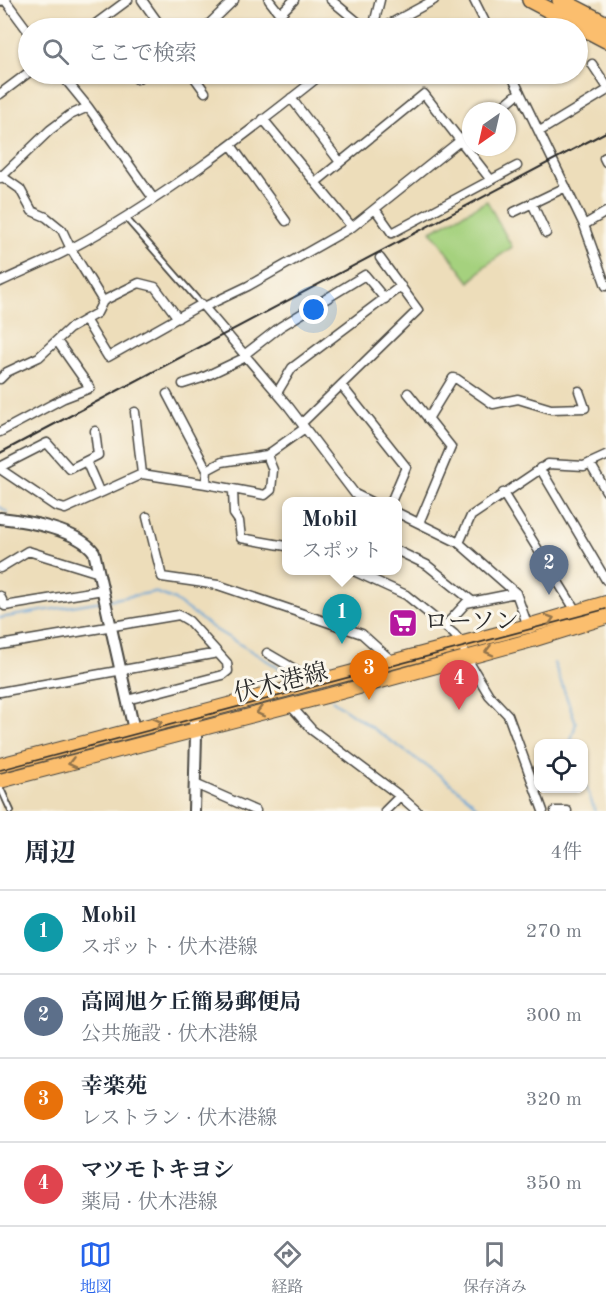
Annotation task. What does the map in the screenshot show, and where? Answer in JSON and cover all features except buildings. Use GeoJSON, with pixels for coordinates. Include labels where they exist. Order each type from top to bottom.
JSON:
{"type":"FeatureCollection","features":[{"type":"Feature","properties":{"kind":"highway"},"geometry":{"type":"LineString","coordinates":[[530,0],[564,18]]}},
{"type":"Feature","properties":{"kind":"highway"},"geometry":{"type":"LineString","coordinates":[[561,0],[606,24]]}},
{"type":"Feature","properties":{"kind":"highway"},"geometry":{"type":"LineString","coordinates":[[588,31],[606,40]]}},
{"type":"Feature","properties":{"kind":"main road","name":"伏木港線"},"geometry":{"type":"LineString","coordinates":[[0,765],[528,626],[606,603]]}},
{"type":"Feature","properties":{"kind":"main road","name":"伏木港線"},"geometry":{"type":"LineString","coordinates":[[0,781],[102,756],[196,728],[532,640],[606,617]]}},
{"type":"Feature","properties":{"kind":"street"},"geometry":{"type":"LineString","coordinates":[[5,0],[18,18]]}},
{"type":"Feature","properties":{"kind":"street"},"geometry":{"type":"LineString","coordinates":[[106,18],[128,0]]}},
{"type":"Feature","properties":{"kind":"street"},"geometry":{"type":"LineString","coordinates":[[142,0],[155,18]]}},
{"type":"Feature","properties":{"kind":"street"},"geometry":{"type":"LineString","coordinates":[[215,18],[234,0]]}},
{"type":"Feature","properties":{"kind":"street"},"geometry":{"type":"LineString","coordinates":[[269,0],[280,14],[294,0]]}},
{"type":"Feature","properties":{"kind":"street"},"geometry":{"type":"LineString","coordinates":[[331,0],[353,18]]}},
{"type":"Feature","properties":{"kind":"street"},"geometry":{"type":"LineString","coordinates":[[376,18],[380,0]]}},
{"type":"Feature","properties":{"kind":"street"},"geometry":{"type":"LineString","coordinates":[[401,18],[434,0]]}},
{"type":"Feature","properties":{"kind":"street"},"geometry":{"type":"LineString","coordinates":[[474,0],[483,18]]}},
{"type":"Feature","properties":{"kind":"street"},"geometry":{"type":"LineString","coordinates":[[592,64],[606,85]]}},
{"type":"Feature","properties":{"kind":"street"},"geometry":{"type":"LineString","coordinates":[[0,94],[18,80]]}},
{"type":"Feature","properties":{"kind":"street"},"geometry":{"type":"LineString","coordinates":[[69,84],[153,198]]}},
{"type":"Feature","properties":{"kind":"street"},"geometry":{"type":"LineString","coordinates":[[199,84],[205,92]]}},
{"type":"Feature","properties":{"kind":"street"},"geometry":{"type":"LineString","coordinates":[[0,282],[71,249],[125,217],[231,145],[309,84]]}},
{"type":"Feature","properties":{"kind":"street"},"geometry":{"type":"LineString","coordinates":[[516,84],[584,225],[606,286]]}},
{"type":"Feature","properties":{"kind":"street"},"geometry":{"type":"LineString","coordinates":[[540,131],[606,91]]}},
{"type":"Feature","properties":{"kind":"street"},"geometry":{"type":"LineString","coordinates":[[508,102],[520,92]]}},
{"type":"Feature","properties":{"kind":"street"},"geometry":{"type":"LineString","coordinates":[[316,182],[424,94],[491,180]]}},
{"type":"Feature","properties":{"kind":"street"},"geometry":{"type":"LineString","coordinates":[[291,98],[340,162]]}},
{"type":"Feature","properties":{"kind":"street"},"geometry":{"type":"LineString","coordinates":[[88,107],[70,114],[50,130],[1,177],[20,189],[32,212],[46,217],[62,230],[103,301]]}},
{"type":"Feature","properties":{"kind":"street"},"geometry":{"type":"LineString","coordinates":[[263,120],[352,227]]}},
{"type":"Feature","properties":{"kind":"street"},"geometry":{"type":"LineString","coordinates":[[86,321],[108,357],[203,305],[248,286],[352,227],[460,141]]}},
{"type":"Feature","properties":{"kind":"street"},"geometry":{"type":"LineString","coordinates":[[231,145],[286,221]]}},
{"type":"Feature","properties":{"kind":"street"},"geometry":{"type":"LineString","coordinates":[[606,157],[604,158],[606,162]]}},
{"type":"Feature","properties":{"kind":"street"},"geometry":{"type":"LineString","coordinates":[[375,209],[393,233],[517,166]]}},
{"type":"Feature","properties":{"kind":"street"},"geometry":{"type":"LineString","coordinates":[[514,212],[566,187]]}},
{"type":"Feature","properties":{"kind":"street"},"geometry":{"type":"LineString","coordinates":[[532,203],[546,233]]}},
{"type":"Feature","properties":{"kind":"street"},"geometry":{"type":"LineString","coordinates":[[584,225],[606,212]]}},
{"type":"Feature","properties":{"kind":"street"},"geometry":{"type":"LineString","coordinates":[[207,470],[222,462],[267,455],[304,426],[341,385],[418,310],[380,258]]}},
{"type":"Feature","properties":{"kind":"street"},"geometry":{"type":"LineString","coordinates":[[183,384],[202,378],[245,356],[280,327],[365,275],[385,299]]}},
{"type":"Feature","properties":{"kind":"street"},"geometry":{"type":"LineString","coordinates":[[0,379],[7,372],[39,357],[69,329],[97,313],[103,301],[139,283],[155,287],[178,318]]}},
{"type":"Feature","properties":{"kind":"street"},"geometry":{"type":"LineString","coordinates":[[277,393],[292,368],[401,286]]}},
{"type":"Feature","properties":{"kind":"street"},"geometry":{"type":"LineString","coordinates":[[203,305],[304,426],[355,494],[362,497]]}},
{"type":"Feature","properties":{"kind":"street"},"geometry":{"type":"LineString","coordinates":[[0,432],[64,398],[90,388],[57,341]]}},
{"type":"Feature","properties":{"kind":"street"},"geometry":{"type":"LineString","coordinates":[[428,419],[453,378],[493,404],[518,399],[551,409],[585,408],[579,391]]}},
{"type":"Feature","properties":{"kind":"street"},"geometry":{"type":"LineString","coordinates":[[341,385],[406,467],[393,497]]}},
{"type":"Feature","properties":{"kind":"street"},"geometry":{"type":"LineString","coordinates":[[408,393],[451,447],[419,523]]}},
{"type":"Feature","properties":{"kind":"street"},"geometry":{"type":"LineString","coordinates":[[166,394],[207,470],[206,484]]}},
{"type":"Feature","properties":{"kind":"street"},"geometry":{"type":"LineString","coordinates":[[135,412],[142,474]]}},
{"type":"Feature","properties":{"kind":"street"},"geometry":{"type":"LineString","coordinates":[[95,431],[98,455],[70,469],[47,443],[0,468],[55,506],[65,509],[142,474],[266,495],[271,490],[273,470],[267,455]]}},
{"type":"Feature","properties":{"kind":"street"},"geometry":{"type":"LineString","coordinates":[[459,543],[471,516],[540,468],[548,464],[584,466],[606,456]]}},
{"type":"Feature","properties":{"kind":"street"},"geometry":{"type":"LineString","coordinates":[[86,461],[100,493]]}},
{"type":"Feature","properties":{"kind":"street"},"geometry":{"type":"LineString","coordinates":[[590,463],[606,491]]}},
{"type":"Feature","properties":{"kind":"street"},"geometry":{"type":"LineString","coordinates":[[540,468],[604,574]]}},
{"type":"Feature","properties":{"kind":"street"},"geometry":{"type":"LineString","coordinates":[[233,490],[234,514],[239,521],[241,538],[282,545]]}},
{"type":"Feature","properties":{"kind":"street"},"geometry":{"type":"LineString","coordinates":[[503,493],[576,611]]}},
{"type":"Feature","properties":{"kind":"street"},"geometry":{"type":"LineString","coordinates":[[402,515],[459,543],[516,593],[532,640]]}},
{"type":"Feature","properties":{"kind":"street"},"geometry":{"type":"LineString","coordinates":[[147,517],[162,577],[218,585],[362,634],[392,661]]}},
{"type":"Feature","properties":{"kind":"street"},"geometry":{"type":"LineString","coordinates":[[0,518],[39,525],[88,543],[94,552],[134,730]]}},
{"type":"Feature","properties":{"kind":"street"},"geometry":{"type":"LineString","coordinates":[[0,568],[28,551],[99,573]]}},
{"type":"Feature","properties":{"kind":"street"},"geometry":{"type":"LineString","coordinates":[[402,553],[427,565],[472,601]]}},
{"type":"Feature","properties":{"kind":"street"},"geometry":{"type":"LineString","coordinates":[[363,575],[406,595],[461,642],[489,695],[508,715],[543,811]]}},
{"type":"Feature","properties":{"kind":"street"},"geometry":{"type":"LineString","coordinates":[[0,596],[5,606],[103,590]]}},
{"type":"Feature","properties":{"kind":"street"},"geometry":{"type":"LineString","coordinates":[[445,626],[465,603],[516,593]]}},
{"type":"Feature","properties":{"kind":"street"},"geometry":{"type":"LineString","coordinates":[[0,645],[179,615],[189,621],[227,663],[228,671],[223,675],[127,700]]}},
{"type":"Feature","properties":{"kind":"street"},"geometry":{"type":"LineString","coordinates":[[0,692],[218,653]]}},
{"type":"Feature","properties":{"kind":"street"},"geometry":{"type":"LineString","coordinates":[[267,653],[315,681]]}},
{"type":"Feature","properties":{"kind":"street"},"geometry":{"type":"LineString","coordinates":[[290,705],[312,730],[417,811]]}},
{"type":"Feature","properties":{"kind":"street"},"geometry":{"type":"LineString","coordinates":[[193,713],[196,728],[194,811]]}},
{"type":"Feature","properties":{"kind":"street"},"geometry":{"type":"LineString","coordinates":[[195,783],[256,811]]}},
{"type":"Feature","properties":{"kind":"street"},"geometry":{"type":"LineString","coordinates":[[385,811],[400,796]]}},
{"type":"Feature","properties":{"kind":"street"},"geometry":{"type":"LineString","coordinates":[[555,811],[567,811]]}},
{"type":"Feature","properties":{"kind":"lane"},"geometry":{"type":"LineString","coordinates":[[125,217],[203,305]]}},
{"type":"Feature","properties":{"kind":"lane"},"geometry":{"type":"LineString","coordinates":[[0,787],[10,811]]}},
{"type":"Feature","properties":{"kind":"green space"},"geometry":{"type":"Polygon","coordinates":[[[487,201],[512,247],[485,266],[470,282],[431,231],[487,201]]]}},
{"type":"Feature","properties":{"kind":"waterway"},"geometry":{"type":"LineString","coordinates":[[0,507],[7,512]]}},
{"type":"Feature","properties":{"kind":"waterway"},"geometry":{"type":"LineString","coordinates":[[108,600],[155,592],[173,599],[216,630],[301,681]]}},
{"type":"Feature","properties":{"kind":"waterway"},"geometry":{"type":"LineString","coordinates":[[0,618],[102,601]]}},
{"type":"Feature","properties":{"kind":"waterway"},"geometry":{"type":"LineString","coordinates":[[554,663],[576,723],[571,739]]}},
{"type":"Feature","properties":{"kind":"waterway"},"geometry":{"type":"LineString","coordinates":[[332,700],[441,776],[470,799],[480,811]]}},
{"type":"Feature","properties":{"kind":"waterway"},"geometry":{"type":"LineString","coordinates":[[588,792],[595,811]]}},
{"type":"Feature","properties":{"kind":"tram line"},"geometry":{"type":"LineString","coordinates":[[0,770],[606,609]]}},
{"type":"Feature","properties":{"kind":"railway"},"geometry":{"type":"LineString","coordinates":[[0,453],[606,132]]}},
{"type":"Feature","properties":{"kind":"place","name":"高岡旭ケ丘簡易郵便局"},"geometry":{"type":"Point","coordinates":[549,595]}},
{"type":"Feature","properties":{"kind":"place","name":"ローソン"},"geometry":{"type":"Point","coordinates":[403,623]}},
{"type":"Feature","properties":{"kind":"place","name":"Mobil"},"geometry":{"type":"Point","coordinates":[342,644]}},
{"type":"Feature","properties":{"kind":"place","name":"幸楽苑"},"geometry":{"type":"Point","coordinates":[369,700]}},
{"type":"Feature","properties":{"kind":"place","name":"マツモトキヨシ"},"geometry":{"type":"Point","coordinates":[459,710]}}]}
